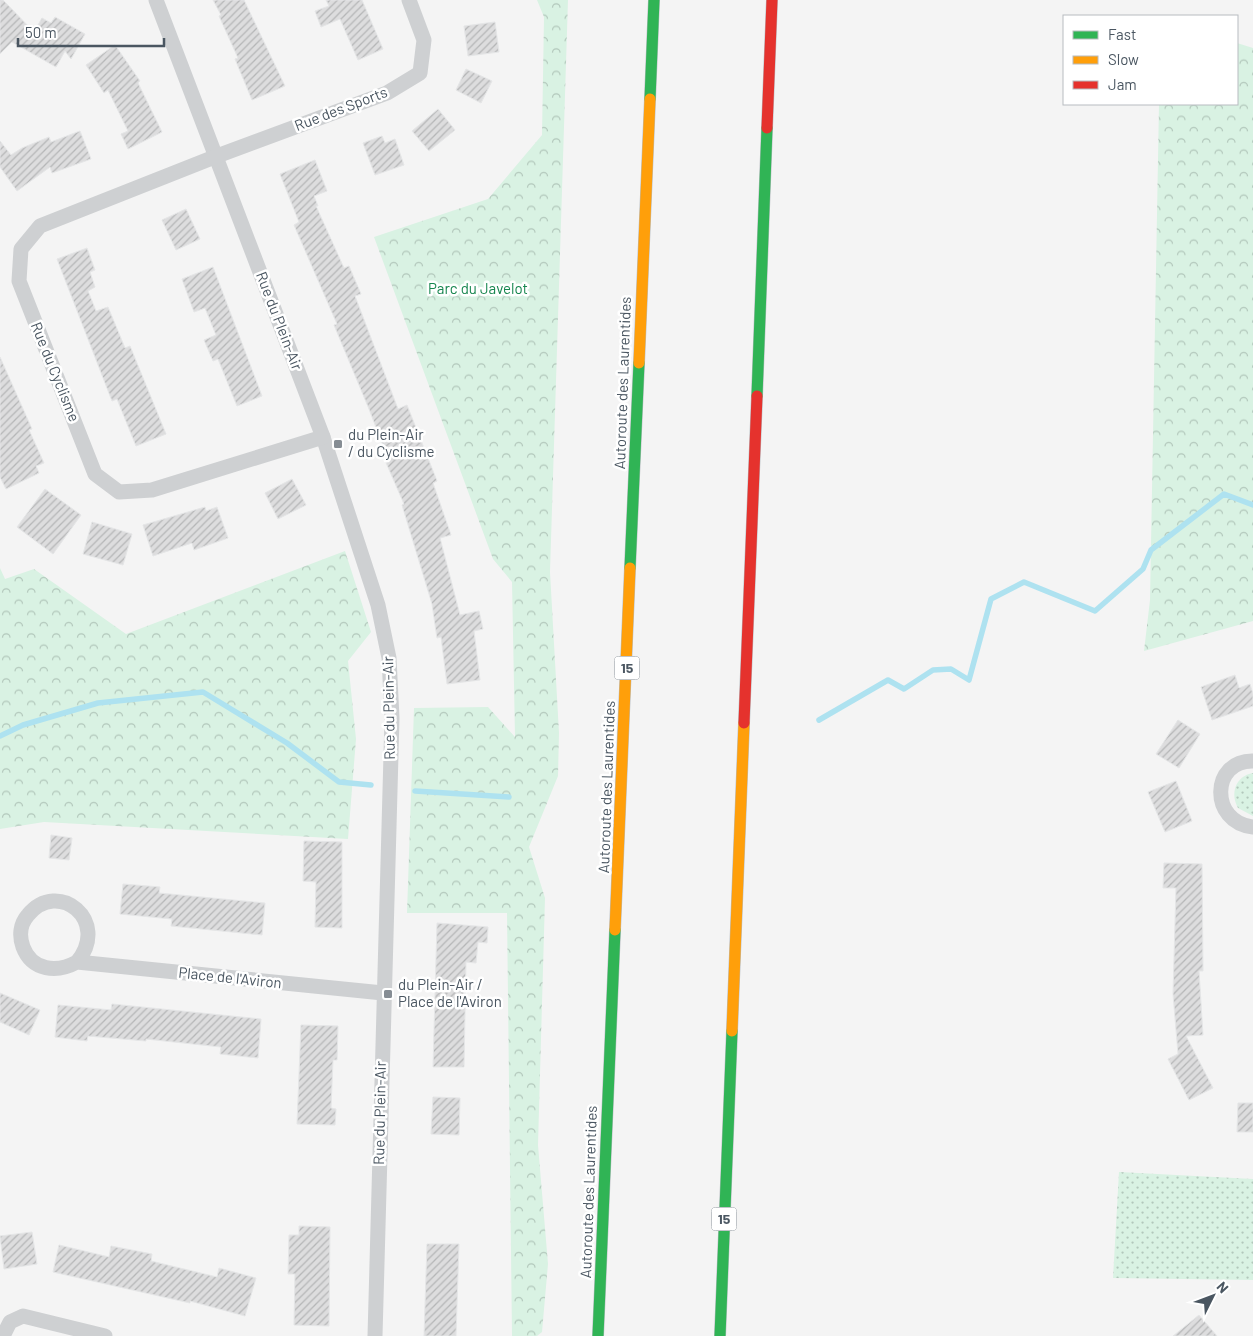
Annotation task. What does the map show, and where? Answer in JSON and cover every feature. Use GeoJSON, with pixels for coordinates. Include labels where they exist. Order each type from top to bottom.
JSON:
{"type":"FeatureCollection","features":[{"type":"Feature","properties":{"kind":"highway","name":"Autoroute des Laurentides"},"geometry":{"type":"LineString","coordinates":[[598,1336],[654,0]]}},
{"type":"Feature","properties":{"kind":"highway","name":"15"},"geometry":{"type":"LineString","coordinates":[[720,1336],[772,0]]}},
{"type":"Feature","properties":{"kind":"street","name":"Rue du Plein-Air"},"geometry":{"type":"LineString","coordinates":[[156,0],[323,437],[378,605],[389,658],[392,718],[375,1336]]}},
{"type":"Feature","properties":{"kind":"street","name":"Rue des Sports"},"geometry":{"type":"LineString","coordinates":[[217,156],[387,93],[420,73],[424,40],[409,0]]}},
{"type":"Feature","properties":{"kind":"street","name":"Rue du Cyclisme"},"geometry":{"type":"LineString","coordinates":[[217,156],[40,226],[21,249],[19,281],[95,474],[119,492],[152,490],[323,437]]}},
{"type":"Feature","properties":{"kind":"street"},"geometry":{"type":"LineString","coordinates":[[1253,761],[1240,763],[1231,769],[1224,778],[1220,789],[1221,803],[1226,813],[1235,822],[1253,827]]}},
{"type":"Feature","properties":{"kind":"street","name":"Place de l'Aviron"},"geometry":{"type":"LineString","coordinates":[[77,962],[85,952],[89,941],[89,929],[80,913],[66,903],[54,901],[42,903],[32,909],[24,918],[21,942],[25,953],[33,962],[43,968],[55,970],[67,968],[77,962],[383,993]]}},
{"type":"Feature","properties":{"kind":"street"},"geometry":{"type":"LineString","coordinates":[[3,1336],[10,1322],[22,1316],[105,1336]]}},
{"type":"Feature","properties":{"kind":"green space","name":"Parc du Javelot"},"geometry":{"type":"Polygon","coordinates":[[[537,0],[568,0],[550,572],[559,733],[558,776],[529,847],[545,898],[538,1145],[548,1264],[542,1332],[537,1336],[512,1336],[507,913],[407,913],[414,708],[488,707],[515,737],[512,582],[493,559],[374,237],[488,199],[542,135],[544,17],[537,0]]]}},
{"type":"Feature","properties":{"kind":"green space"},"geometry":{"type":"Polygon","coordinates":[[[1238,43],[1253,48],[1253,621],[1144,651],[1150,600],[1159,105],[1238,105],[1238,43]]]}},
{"type":"Feature","properties":{"kind":"green space"},"geometry":{"type":"Polygon","coordinates":[[[345,551],[371,632],[348,661],[356,739],[348,839],[44,822],[0,829],[0,568],[5,579],[34,569],[126,634],[345,551]]]}},
{"type":"Feature","properties":{"kind":"green space"},"geometry":{"type":"Polygon","coordinates":[[[1253,773],[1253,816],[1238,808],[1234,792],[1242,778],[1253,773]]]}},
{"type":"Feature","properties":{"kind":"green space"},"geometry":{"type":"Polygon","coordinates":[[[1119,1172],[1253,1179],[1253,1280],[1113,1278],[1119,1172]]]}},
{"type":"Feature","properties":{"kind":"building"},"geometry":{"type":"Polygon","coordinates":[[[0,0],[3,0],[34,32],[42,18],[51,23],[55,17],[85,34],[71,59],[65,51],[56,67],[12,42],[0,54],[0,0]]]}},
{"type":"Feature","properties":{"kind":"building"},"geometry":{"type":"Polygon","coordinates":[[[213,0],[244,0],[285,86],[252,100],[235,59],[238,58],[213,0]]]}},
{"type":"Feature","properties":{"kind":"building"},"geometry":{"type":"Polygon","coordinates":[[[326,0],[362,0],[383,49],[358,60],[340,19],[321,27],[315,11],[329,6],[326,0]]]}},
{"type":"Feature","properties":{"kind":"building"},"geometry":{"type":"Polygon","coordinates":[[[495,22],[499,52],[468,56],[464,26],[495,22]]]}},
{"type":"Feature","properties":{"kind":"building"},"geometry":{"type":"Polygon","coordinates":[[[115,45],[140,81],[138,83],[162,132],[128,149],[121,134],[128,131],[108,90],[104,93],[86,65],[115,45]]]}},
{"type":"Feature","properties":{"kind":"building"},"geometry":{"type":"Polygon","coordinates":[[[466,69],[492,81],[481,103],[456,90],[466,69]]]}},
{"type":"Feature","properties":{"kind":"building"},"geometry":{"type":"Polygon","coordinates":[[[438,109],[455,130],[429,151],[412,131],[438,109]]]}},
{"type":"Feature","properties":{"kind":"building"},"geometry":{"type":"Polygon","coordinates":[[[80,131],[91,159],[52,173],[50,167],[17,191],[0,167],[0,141],[11,155],[22,148],[49,137],[51,142],[80,131]]]}},
{"type":"Feature","properties":{"kind":"building"},"geometry":{"type":"Polygon","coordinates":[[[382,136],[385,143],[395,139],[404,165],[375,175],[363,143],[382,136]]]}},
{"type":"Feature","properties":{"kind":"building"},"geometry":{"type":"Polygon","coordinates":[[[315,160],[327,191],[314,196],[318,206],[316,206],[344,268],[349,266],[361,294],[355,296],[398,409],[407,405],[437,481],[433,483],[451,535],[440,538],[460,615],[479,611],[483,629],[474,631],[480,680],[447,684],[441,637],[437,638],[432,604],[402,505],[404,504],[384,458],[387,456],[369,409],[334,325],[337,324],[294,225],[299,222],[280,174],[315,160]]]}},
{"type":"Feature","properties":{"kind":"building"},"geometry":{"type":"Polygon","coordinates":[[[186,209],[200,239],[176,250],[162,220],[186,209]]]}},
{"type":"Feature","properties":{"kind":"building"},"geometry":{"type":"Polygon","coordinates":[[[87,248],[95,270],[90,272],[95,287],[88,291],[96,311],[108,307],[125,348],[130,346],[166,434],[136,446],[117,399],[112,401],[57,259],[87,248]]]}},
{"type":"Feature","properties":{"kind":"building"},"geometry":{"type":"Polygon","coordinates":[[[213,267],[262,396],[237,406],[218,359],[213,361],[204,340],[216,335],[205,308],[194,312],[182,279],[213,267]]]}},
{"type":"Feature","properties":{"kind":"building"},"geometry":{"type":"Polygon","coordinates":[[[0,357],[32,429],[29,430],[44,463],[36,466],[39,473],[6,489],[0,477],[0,357]]]}},
{"type":"Feature","properties":{"kind":"building"},"geometry":{"type":"Polygon","coordinates":[[[292,479],[306,505],[278,519],[265,493],[292,479]]]}},
{"type":"Feature","properties":{"kind":"building"},"geometry":{"type":"Polygon","coordinates":[[[45,489],[81,515],[53,554],[17,527],[45,489]]]}},
{"type":"Feature","properties":{"kind":"building"},"geometry":{"type":"Polygon","coordinates":[[[205,507],[206,511],[217,507],[228,538],[194,550],[192,543],[153,556],[143,525],[205,507]]]}},
{"type":"Feature","properties":{"kind":"building"},"geometry":{"type":"Polygon","coordinates":[[[92,522],[132,534],[123,565],[83,554],[92,522]]]}},
{"type":"Feature","properties":{"kind":"building"},"geometry":{"type":"Polygon","coordinates":[[[1235,675],[1239,688],[1250,684],[1253,694],[1253,706],[1212,720],[1201,687],[1235,675]]]}},
{"type":"Feature","properties":{"kind":"building"},"geometry":{"type":"Polygon","coordinates":[[[1178,720],[1200,734],[1179,768],[1156,754],[1178,720]]]}},
{"type":"Feature","properties":{"kind":"building"},"geometry":{"type":"Polygon","coordinates":[[[1176,781],[1192,821],[1165,832],[1148,792],[1176,781]]]}},
{"type":"Feature","properties":{"kind":"building"},"geometry":{"type":"Polygon","coordinates":[[[51,835],[72,838],[69,860],[49,858],[51,835]]]}},
{"type":"Feature","properties":{"kind":"building"},"geometry":{"type":"Polygon","coordinates":[[[304,841],[342,842],[342,928],[315,927],[316,882],[303,881],[304,841]]]}},
{"type":"Feature","properties":{"kind":"building"},"geometry":{"type":"Polygon","coordinates":[[[1164,863],[1202,864],[1203,971],[1199,971],[1203,1035],[1186,1036],[1213,1088],[1189,1100],[1168,1059],[1178,1054],[1173,994],[1176,888],[1163,888],[1164,863]]]}},
{"type":"Feature","properties":{"kind":"building"},"geometry":{"type":"Polygon","coordinates":[[[123,884],[160,887],[159,893],[265,903],[262,935],[171,926],[172,919],[120,914],[123,884]]]}},
{"type":"Feature","properties":{"kind":"building"},"geometry":{"type":"Polygon","coordinates":[[[437,923],[488,927],[487,943],[478,942],[476,963],[466,962],[464,1067],[433,1067],[437,923]]]}},
{"type":"Feature","properties":{"kind":"building"},"geometry":{"type":"Polygon","coordinates":[[[0,993],[40,1010],[29,1035],[0,1022],[0,993]]]}},
{"type":"Feature","properties":{"kind":"building"},"geometry":{"type":"Polygon","coordinates":[[[112,1004],[261,1019],[258,1058],[220,1054],[221,1047],[146,1039],[146,1041],[88,1036],[87,1041],[55,1037],[58,1005],[111,1010],[112,1004]]]}},
{"type":"Feature","properties":{"kind":"building"},"geometry":{"type":"Polygon","coordinates":[[[301,1025],[338,1026],[337,1060],[333,1060],[331,1108],[336,1109],[335,1125],[297,1124],[301,1025]]]}},
{"type":"Feature","properties":{"kind":"building"},"geometry":{"type":"Polygon","coordinates":[[[433,1097],[460,1098],[459,1135],[431,1134],[433,1097]]]}},
{"type":"Feature","properties":{"kind":"building"},"geometry":{"type":"Polygon","coordinates":[[[1238,1103],[1253,1103],[1253,1132],[1237,1132],[1238,1103]]]}},
{"type":"Feature","properties":{"kind":"building"},"geometry":{"type":"Polygon","coordinates":[[[299,1226],[330,1227],[329,1326],[294,1325],[295,1274],[288,1274],[289,1235],[299,1235],[299,1226]]]}},
{"type":"Feature","properties":{"kind":"building"},"geometry":{"type":"Polygon","coordinates":[[[32,1232],[37,1264],[4,1269],[0,1236],[32,1232]]]}},
{"type":"Feature","properties":{"kind":"building"},"geometry":{"type":"Polygon","coordinates":[[[427,1244],[459,1244],[456,1336],[424,1336],[427,1244]]]}},
{"type":"Feature","properties":{"kind":"building"},"geometry":{"type":"Polygon","coordinates":[[[59,1245],[109,1257],[111,1246],[152,1254],[151,1261],[217,1277],[219,1268],[256,1278],[245,1316],[190,1301],[190,1303],[53,1272],[59,1245]]]}},
{"type":"Feature","properties":{"kind":"building"},"geometry":{"type":"Polygon","coordinates":[[[1199,1315],[1217,1336],[1173,1336],[1199,1315]]]}},
{"type":"Feature","properties":{"kind":"waterway"},"geometry":{"type":"LineString","coordinates":[[819,720],[888,680],[904,689],[933,670],[951,669],[969,680],[991,599],[1024,582],[1095,611],[1143,569],[1151,550],[1224,494],[1253,505]]}},
{"type":"Feature","properties":{"kind":"waterway"},"geometry":{"type":"LineString","coordinates":[[0,736],[23,725],[98,703],[203,692],[287,743],[339,782],[371,785]]}},
{"type":"Feature","properties":{"kind":"waterway"},"geometry":{"type":"LineString","coordinates":[[415,791],[509,797]]}},
{"type":"Feature","properties":{"kind":"traffic: fast"},"geometry":{"type":"LineString","coordinates":[[650,99],[654,0]]}},
{"type":"Feature","properties":{"kind":"traffic: fast"},"geometry":{"type":"LineString","coordinates":[[757,396],[767,128]]}},
{"type":"Feature","properties":{"kind":"traffic: fast"},"geometry":{"type":"LineString","coordinates":[[630,568],[639,363]]}},
{"type":"Feature","properties":{"kind":"traffic: fast"},"geometry":{"type":"LineString","coordinates":[[598,1336],[615,930]]}},
{"type":"Feature","properties":{"kind":"traffic: fast"},"geometry":{"type":"LineString","coordinates":[[720,1336],[732,1031]]}},
{"type":"Feature","properties":{"kind":"traffic: slow"},"geometry":{"type":"LineString","coordinates":[[639,363],[650,99]]}},
{"type":"Feature","properties":{"kind":"traffic: slow"},"geometry":{"type":"LineString","coordinates":[[615,930],[630,568]]}},
{"type":"Feature","properties":{"kind":"traffic: slow"},"geometry":{"type":"LineString","coordinates":[[732,1031],[744,723]]}},
{"type":"Feature","properties":{"kind":"traffic: jam"},"geometry":{"type":"LineString","coordinates":[[767,128],[772,0]]}},
{"type":"Feature","properties":{"kind":"traffic: jam"},"geometry":{"type":"LineString","coordinates":[[744,723],[757,396]]}},
{"type":"Feature","properties":{"kind":"place","name":"du Plein-Air / du Cyclisme"},"geometry":{"type":"Point","coordinates":[338,444]}},
{"type":"Feature","properties":{"kind":"place","name":"du Plein-Air / Place de l'Aviron"},"geometry":{"type":"Point","coordinates":[388,994]}}]}
